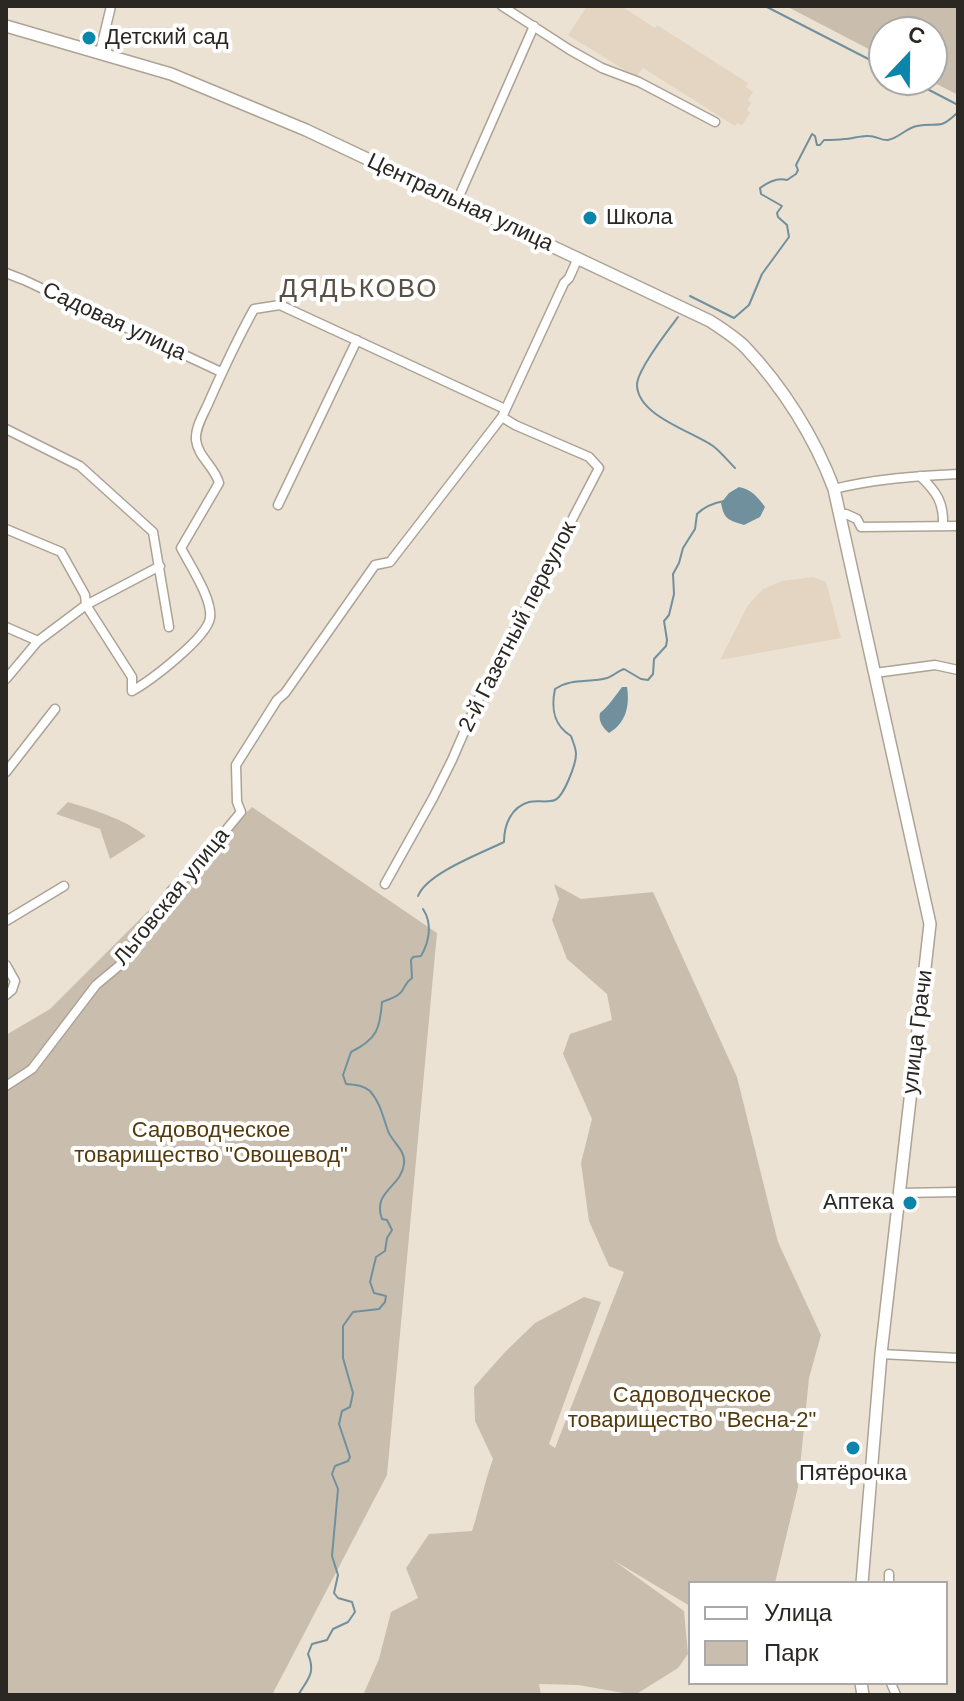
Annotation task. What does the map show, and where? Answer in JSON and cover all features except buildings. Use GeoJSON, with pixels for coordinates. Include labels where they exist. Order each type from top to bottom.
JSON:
{"type":"FeatureCollection","features":[{"type":"Feature","properties":{"kind":"street"},"geometry":{"type":"LineString","coordinates":[[100,52],[111,6]]}},
{"type":"Feature","properties":{"kind":"street"},"geometry":{"type":"LineString","coordinates":[[502,6],[602,68],[639,82],[715,122]]}},
{"type":"Feature","properties":{"kind":"street","name":"Центральная улица"},"geometry":{"type":"LineString","coordinates":[[6,26],[171,74],[306,130],[710,321],[743,346],[775,384],[822,457],[834,489]]}},
{"type":"Feature","properties":{"kind":"street"},"geometry":{"type":"LineString","coordinates":[[457,201],[534,26]]}},
{"type":"Feature","properties":{"kind":"street"},"geometry":{"type":"LineString","coordinates":[[6,529],[61,552],[85,595],[86,605],[132,677],[132,691],[175,661],[207,627],[211,616],[204,590],[181,548],[219,483],[217,473],[200,453],[196,439],[221,372],[254,309],[280,305],[503,413],[578,258]]}},
{"type":"Feature","properties":{"kind":"street","name":"Садовая улица"},"geometry":{"type":"LineString","coordinates":[[6,273],[221,372]]}},
{"type":"Feature","properties":{"kind":"street"},"geometry":{"type":"LineString","coordinates":[[278,505],[357,340]]}},
{"type":"Feature","properties":{"kind":"street","name":"Льговская улица"},"geometry":{"type":"LineString","coordinates":[[6,1086],[32,1069],[96,985],[120,965],[171,891],[192,871],[241,812],[237,802],[236,765],[277,700],[375,565],[390,562],[503,413]]}},
{"type":"Feature","properties":{"kind":"street","name":"2-й Газетный переулок"},"geometry":{"type":"LineString","coordinates":[[385,884],[452,760],[478,700],[599,468],[589,457],[515,425],[503,413]]}},
{"type":"Feature","properties":{"kind":"street"},"geometry":{"type":"LineString","coordinates":[[6,429],[80,466],[153,532],[169,627]]}},
{"type":"Feature","properties":{"kind":"street"},"geometry":{"type":"LineString","coordinates":[[834,489],[856,483],[958,474]]}},
{"type":"Feature","properties":{"kind":"street"},"geometry":{"type":"LineString","coordinates":[[920,476],[938,497],[944,510],[943,526]]}},
{"type":"Feature","properties":{"kind":"street","name":"улица Грачи"},"geometry":{"type":"LineString","coordinates":[[834,489],[930,924],[881,1354],[862,1581]]}},
{"type":"Feature","properties":{"kind":"street"},"geometry":{"type":"LineString","coordinates":[[839,514],[857,519],[861,527],[958,526]]}},
{"type":"Feature","properties":{"kind":"street"},"geometry":{"type":"LineString","coordinates":[[6,679],[38,641],[86,605],[160,566]]}},
{"type":"Feature","properties":{"kind":"street"},"geometry":{"type":"LineString","coordinates":[[6,627],[38,641]]}},
{"type":"Feature","properties":{"kind":"street"},"geometry":{"type":"LineString","coordinates":[[875,673],[935,665],[958,670]]}},
{"type":"Feature","properties":{"kind":"street"},"geometry":{"type":"LineString","coordinates":[[6,772],[55,709]]}},
{"type":"Feature","properties":{"kind":"street"},"geometry":{"type":"LineString","coordinates":[[6,921],[64,886]]}},
{"type":"Feature","properties":{"kind":"street"},"geometry":{"type":"LineString","coordinates":[[6,965],[15,981],[6,995]]}},
{"type":"Feature","properties":{"kind":"street"},"geometry":{"type":"LineString","coordinates":[[899,1193],[958,1192]]}},
{"type":"Feature","properties":{"kind":"street"},"geometry":{"type":"LineString","coordinates":[[881,1354],[958,1358]]}},
{"type":"Feature","properties":{"kind":"shaded area"},"geometry":{"type":"Polygon","coordinates":[[[587,6],[621,6],[655,28],[657,25],[748,83],[746,87],[753,92],[748,100],[751,103],[747,110],[750,113],[742,125],[737,123],[735,126],[643,68],[636,77],[568,35],[587,6]]]}},
{"type":"Feature","properties":{"kind":"shaded area"},"geometry":{"type":"Polygon","coordinates":[[[813,577],[826,582],[841,638],[720,660],[748,605],[763,589],[782,581],[813,577]]]}},
{"type":"Feature","properties":{"kind":"green space"},"geometry":{"type":"Polygon","coordinates":[[[786,6],[958,6],[958,95],[948,90],[948,16],[868,16],[868,49],[786,6]]]}},
{"type":"Feature","properties":{"kind":"green space"},"geometry":{"type":"Polygon","coordinates":[[[68,802],[118,820],[146,836],[110,859],[100,829],[56,814],[68,802]]]}},
{"type":"Feature","properties":{"kind":"green space","name":"Садоводческое товарищество \"Овощевод\""},"geometry":{"type":"Polygon","coordinates":[[[252,807],[437,933],[387,1475],[272,1695],[6,1695],[6,1035],[50,1009],[252,807]]]}},
{"type":"Feature","properties":{"kind":"green space","name":"Садоводческое товарищество \"Весна-2\""},"geometry":{"type":"Polygon","coordinates":[[[554,884],[581,899],[653,892],[737,1077],[778,1242],[821,1335],[809,1378],[798,1487],[775,1581],[688,1581],[688,1605],[613,1560],[684,1611],[688,1654],[678,1668],[635,1695],[578,1685],[539,1684],[541,1695],[363,1695],[379,1659],[391,1612],[418,1598],[406,1568],[429,1534],[472,1531],[493,1459],[475,1421],[474,1387],[535,1323],[584,1297],[601,1302],[549,1444],[555,1448],[624,1272],[609,1266],[589,1221],[581,1163],[592,1119],[563,1054],[570,1034],[612,1020],[607,994],[567,959],[552,920],[559,899],[554,884]]]}},
{"type":"Feature","properties":{"kind":"water"},"geometry":{"type":"Polygon","coordinates":[[[739,487],[754,494],[765,507],[760,517],[744,525],[728,518],[721,503],[739,487]]]}},
{"type":"Feature","properties":{"kind":"water"},"geometry":{"type":"Polygon","coordinates":[[[622,687],[627,687],[626,713],[609,733],[602,724],[600,713],[622,687]]]}},
{"type":"Feature","properties":{"kind":"waterway"},"geometry":{"type":"LineString","coordinates":[[765,6],[868,59]]}},
{"type":"Feature","properties":{"kind":"waterway"},"geometry":{"type":"LineString","coordinates":[[941,96],[958,105]]}},
{"type":"Feature","properties":{"kind":"waterway"},"geometry":{"type":"LineString","coordinates":[[690,296],[734,318],[749,305],[762,274],[789,237],[787,225],[777,213],[782,206],[761,194],[760,188],[796,174],[796,165],[812,134],[817,145],[824,140],[863,136],[888,140],[913,127],[942,124],[958,112]]}},
{"type":"Feature","properties":{"kind":"waterway"},"geometry":{"type":"LineString","coordinates":[[678,317],[641,371],[637,386],[640,397],[656,414],[713,446],[735,468]]}},
{"type":"Feature","properties":{"kind":"waterway"},"geometry":{"type":"LineString","coordinates":[[418,896],[432,879],[443,872],[504,842],[507,823],[513,812],[523,804],[552,801],[562,793],[576,754],[571,736],[560,727],[555,716],[555,689],[567,683],[607,678],[624,669],[648,680],[653,674],[654,659],[666,646],[664,621],[669,615],[674,594],[673,574],[683,548],[695,529],[697,514],[709,505],[724,501]]}},
{"type":"Feature","properties":{"kind":"waterway"},"geometry":{"type":"LineString","coordinates":[[298,1695],[310,1676],[308,1654],[312,1644],[327,1640],[333,1629],[348,1622],[355,1612],[352,1602],[338,1598],[334,1593],[338,1575],[332,1556],[338,1489],[332,1474],[335,1466],[348,1461],[350,1457],[339,1424],[342,1411],[350,1407],[353,1393],[343,1358],[343,1326],[353,1312],[379,1309],[385,1302],[386,1296],[374,1293],[370,1282],[376,1257],[385,1251],[392,1230],[387,1220],[382,1219],[381,1202],[398,1179],[404,1164],[403,1154],[390,1135],[373,1095],[365,1088],[346,1084],[343,1075],[351,1052],[376,1032],[382,1002],[398,995],[412,978],[411,960],[421,956],[428,939],[429,927],[423,909]]}},
{"type":"Feature","properties":{"kind":"place","name":"Детский сад"},"geometry":{"type":"Point","coordinates":[89,38]}},
{"type":"Feature","properties":{"kind":"place","name":"Школа"},"geometry":{"type":"Point","coordinates":[590,218]}},
{"type":"Feature","properties":{"kind":"place","name":"Аптека"},"geometry":{"type":"Point","coordinates":[910,1203]}},
{"type":"Feature","properties":{"kind":"place","name":"Пятёрочка"},"geometry":{"type":"Point","coordinates":[853,1448]}},
{"type":"Feature","properties":{"kind":"district","name":"ДЯДЬКОВО"},"geometry":{"type":"Point","coordinates":[359,290]}}]}
